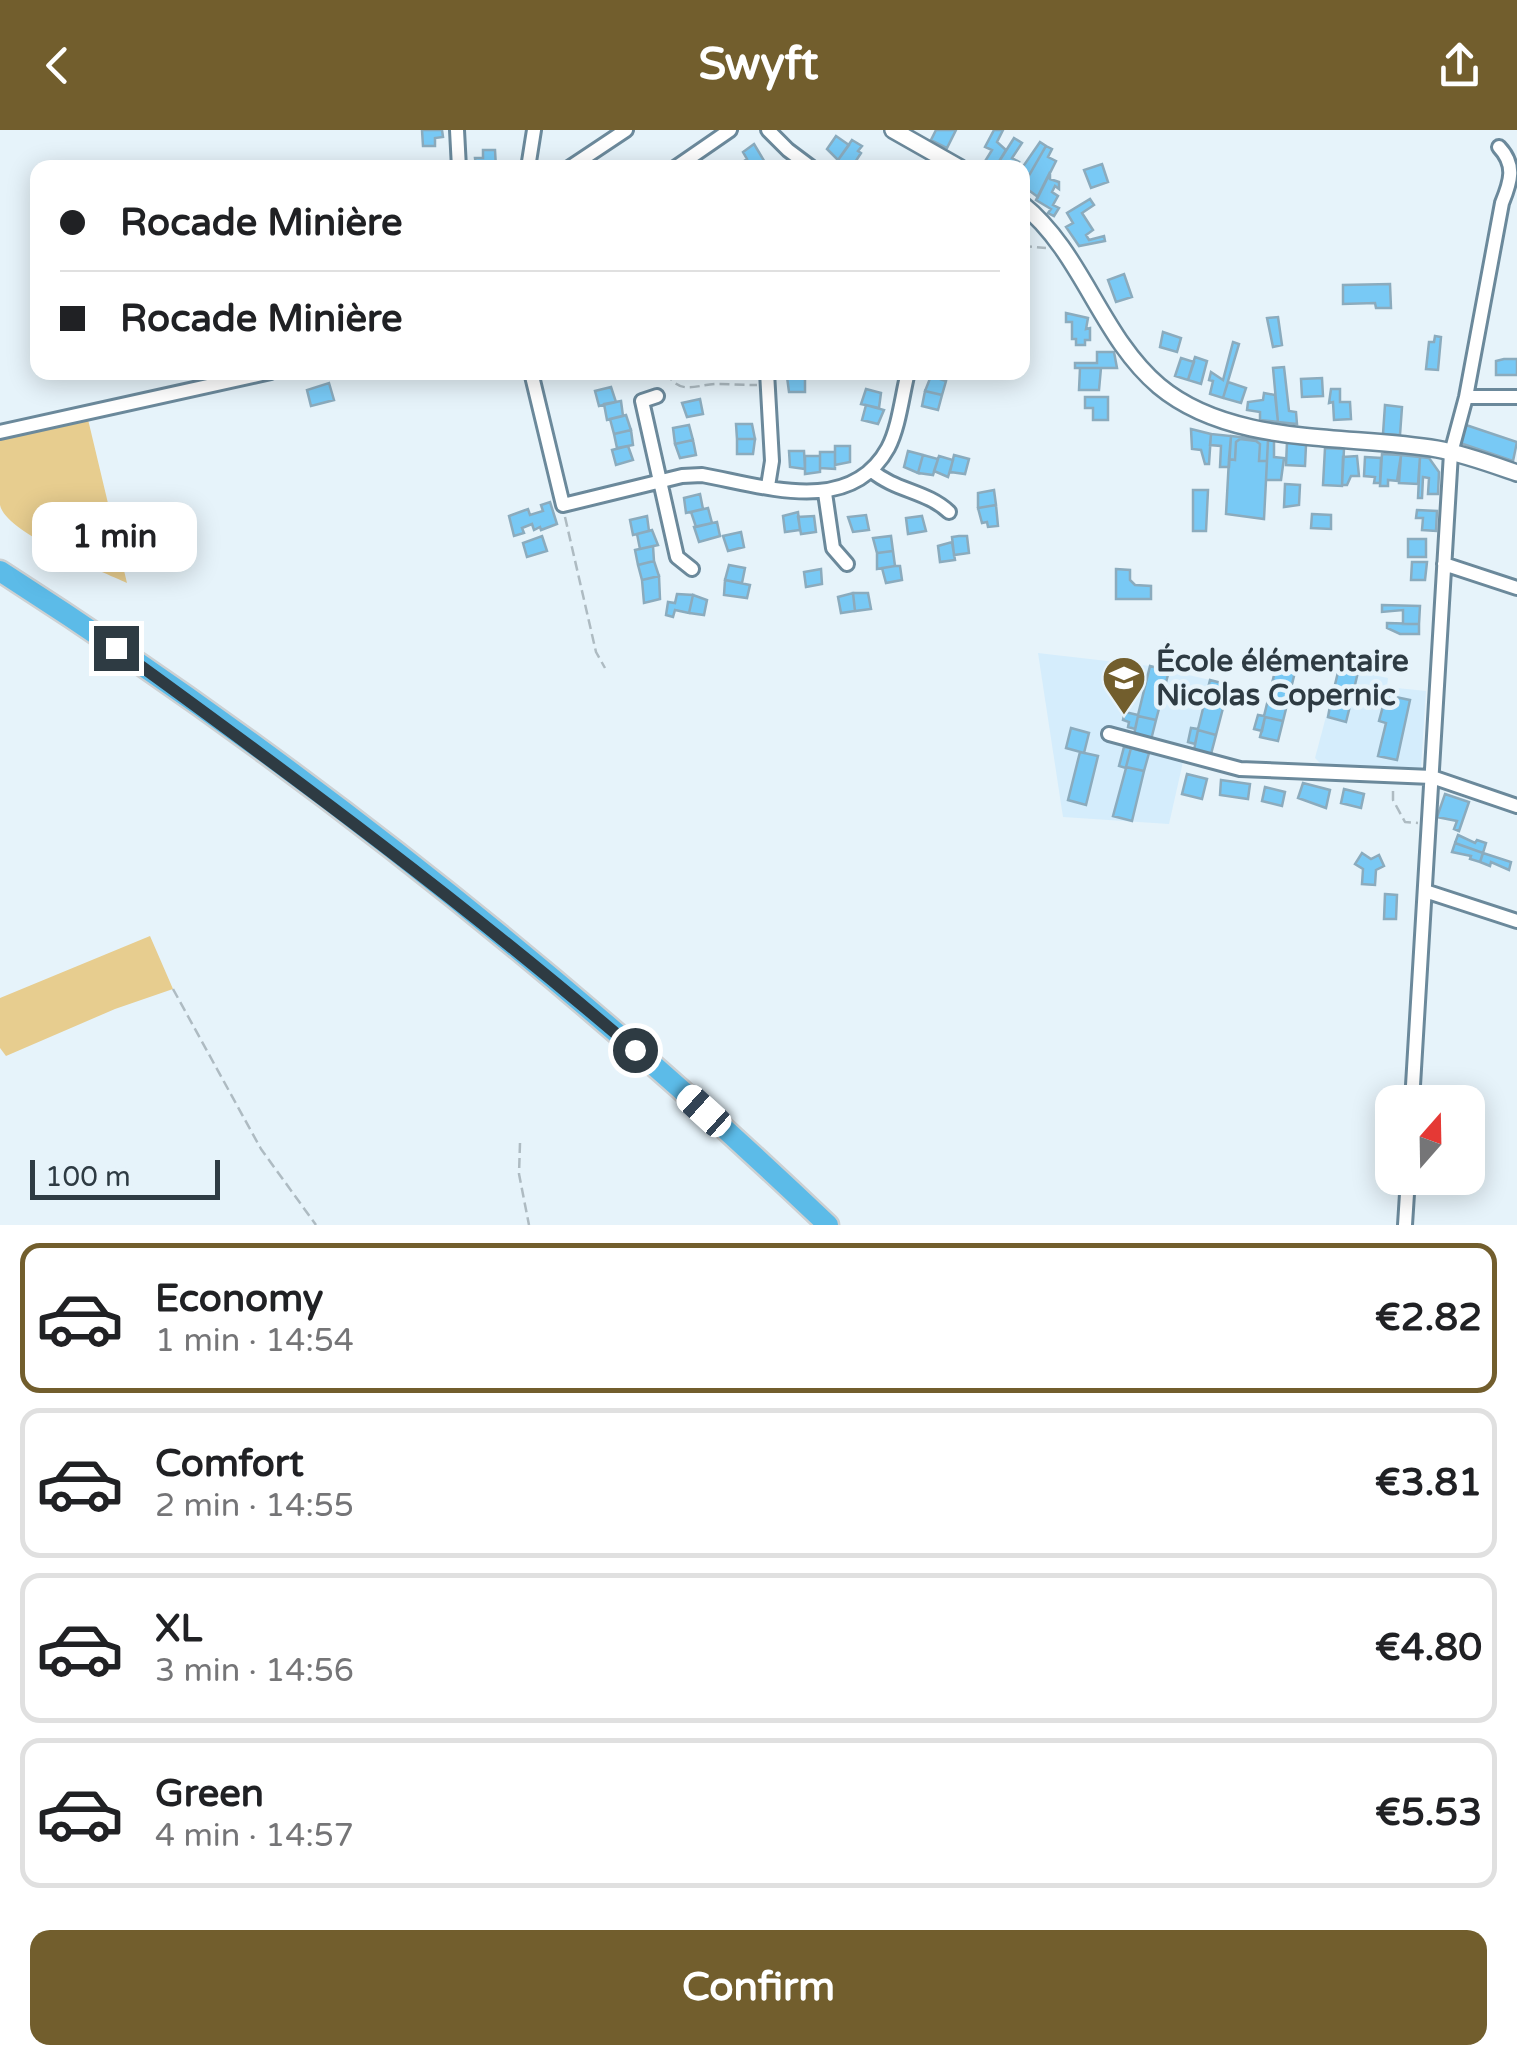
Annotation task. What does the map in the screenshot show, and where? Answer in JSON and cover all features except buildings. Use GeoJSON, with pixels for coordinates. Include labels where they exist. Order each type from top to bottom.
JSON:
{"type":"FeatureCollection","features":[{"type":"Feature","properties":{"kind":"highway"},"geometry":{"type":"LineString","coordinates":[[0,571],[209,714],[432,882],[662,1074],[828,1225]]}},
{"type":"Feature","properties":{"kind":"highway"},"geometry":{"type":"LineString","coordinates":[[0,584],[219,736],[416,886],[578,1018],[812,1225]]}},
{"type":"Feature","properties":{"kind":"street"},"geometry":{"type":"LineString","coordinates":[[458,130],[459,160]]}},
{"type":"Feature","properties":{"kind":"street"},"geometry":{"type":"LineString","coordinates":[[529,160],[534,130]]}},
{"type":"Feature","properties":{"kind":"street"},"geometry":{"type":"LineString","coordinates":[[581,160],[626,130]]}},
{"type":"Feature","properties":{"kind":"street"},"geometry":{"type":"LineString","coordinates":[[687,160],[730,130]]}},
{"type":"Feature","properties":{"kind":"street"},"geometry":{"type":"LineString","coordinates":[[768,130],[801,160]]}},
{"type":"Feature","properties":{"kind":"street"},"geometry":{"type":"LineString","coordinates":[[893,130],[946,160]]}},
{"type":"Feature","properties":{"kind":"street"},"geometry":{"type":"LineString","coordinates":[[1413,1085],[1451,453],[1466,396],[1502,202],[1512,178],[1508,156],[1499,146]]}},
{"type":"Feature","properties":{"kind":"street"},"geometry":{"type":"LineString","coordinates":[[1030,211],[1064,250],[1134,360],[1182,403],[1234,425],[1451,453],[1517,473]]}},
{"type":"Feature","properties":{"kind":"street"},"geometry":{"type":"LineString","coordinates":[[0,432],[235,380]]}},
{"type":"Feature","properties":{"kind":"street"},"geometry":{"type":"LineString","coordinates":[[533,380],[563,505],[659,481],[702,475],[825,493],[856,482],[872,471],[890,446],[906,380]]}},
{"type":"Feature","properties":{"kind":"street"},"geometry":{"type":"LineString","coordinates":[[768,380],[772,461],[768,486]]}},
{"type":"Feature","properties":{"kind":"street"},"geometry":{"type":"LineString","coordinates":[[657,396],[642,400],[677,557],[692,569]]}},
{"type":"Feature","properties":{"kind":"street"},"geometry":{"type":"LineString","coordinates":[[1466,396],[1517,397]]}},
{"type":"Feature","properties":{"kind":"street"},"geometry":{"type":"LineString","coordinates":[[872,471],[888,484],[935,498],[950,512]]}},
{"type":"Feature","properties":{"kind":"street"},"geometry":{"type":"LineString","coordinates":[[825,493],[833,548],[847,564]]}},
{"type":"Feature","properties":{"kind":"street"},"geometry":{"type":"LineString","coordinates":[[1444,564],[1517,588]]}},
{"type":"Feature","properties":{"kind":"street"},"geometry":{"type":"LineString","coordinates":[[1109,734],[1240,769],[1432,778],[1517,806]]}},
{"type":"Feature","properties":{"kind":"street"},"geometry":{"type":"LineString","coordinates":[[1425,890],[1517,922]]}},
{"type":"Feature","properties":{"kind":"street"},"geometry":{"type":"LineString","coordinates":[[1405,1225],[1407,1195]]}},
{"type":"Feature","properties":{"kind":"path"},"geometry":{"type":"LineString","coordinates":[[672,380],[689,390],[756,380]]}},
{"type":"Feature","properties":{"kind":"path"},"geometry":{"type":"LineString","coordinates":[[563,505],[596,652],[604,668]]}},
{"type":"Feature","properties":{"kind":"path"},"geometry":{"type":"LineString","coordinates":[[1393,774],[1393,800],[1405,822],[1429,825]]}},
{"type":"Feature","properties":{"kind":"path"},"geometry":{"type":"LineString","coordinates":[[173,989],[262,1149],[316,1225]]}},
{"type":"Feature","properties":{"kind":"path"},"geometry":{"type":"LineString","coordinates":[[520,1143],[519,1174],[528,1225]]}},
{"type":"Feature","properties":{"kind":"shaded area"},"geometry":{"type":"Polygon","coordinates":[[[86,411],[127,583],[18,527],[0,505],[0,432],[86,411]]]}},
{"type":"Feature","properties":{"kind":"shaded area","name":"École élémentaire Nicolas Copernic"},"geometry":{"type":"Polygon","coordinates":[[[1038,653],[1150,666],[1210,680],[1191,754],[1185,753],[1169,824],[1063,817],[1038,653]]]}},
{"type":"Feature","properties":{"kind":"shaded area"},"geometry":{"type":"Polygon","coordinates":[[[1339,668],[1388,678],[1387,687],[1426,691],[1421,768],[1323,766],[1315,758],[1339,668]]]}},
{"type":"Feature","properties":{"kind":"shaded area"},"geometry":{"type":"Polygon","coordinates":[[[150,936],[173,989],[115,1009],[6,1056],[0,1048],[0,998],[150,936]]]}},
{"type":"Feature","properties":{"kind":"place","name":"École élémentaire Nicolas Copernic"},"geometry":{"type":"Point","coordinates":[1124,716]}},
{"type":"Feature","properties":{"kind":"route"},"geometry":{"type":"LineString","coordinates":[[116,648],[408,864],[635,1050]]}}]}
